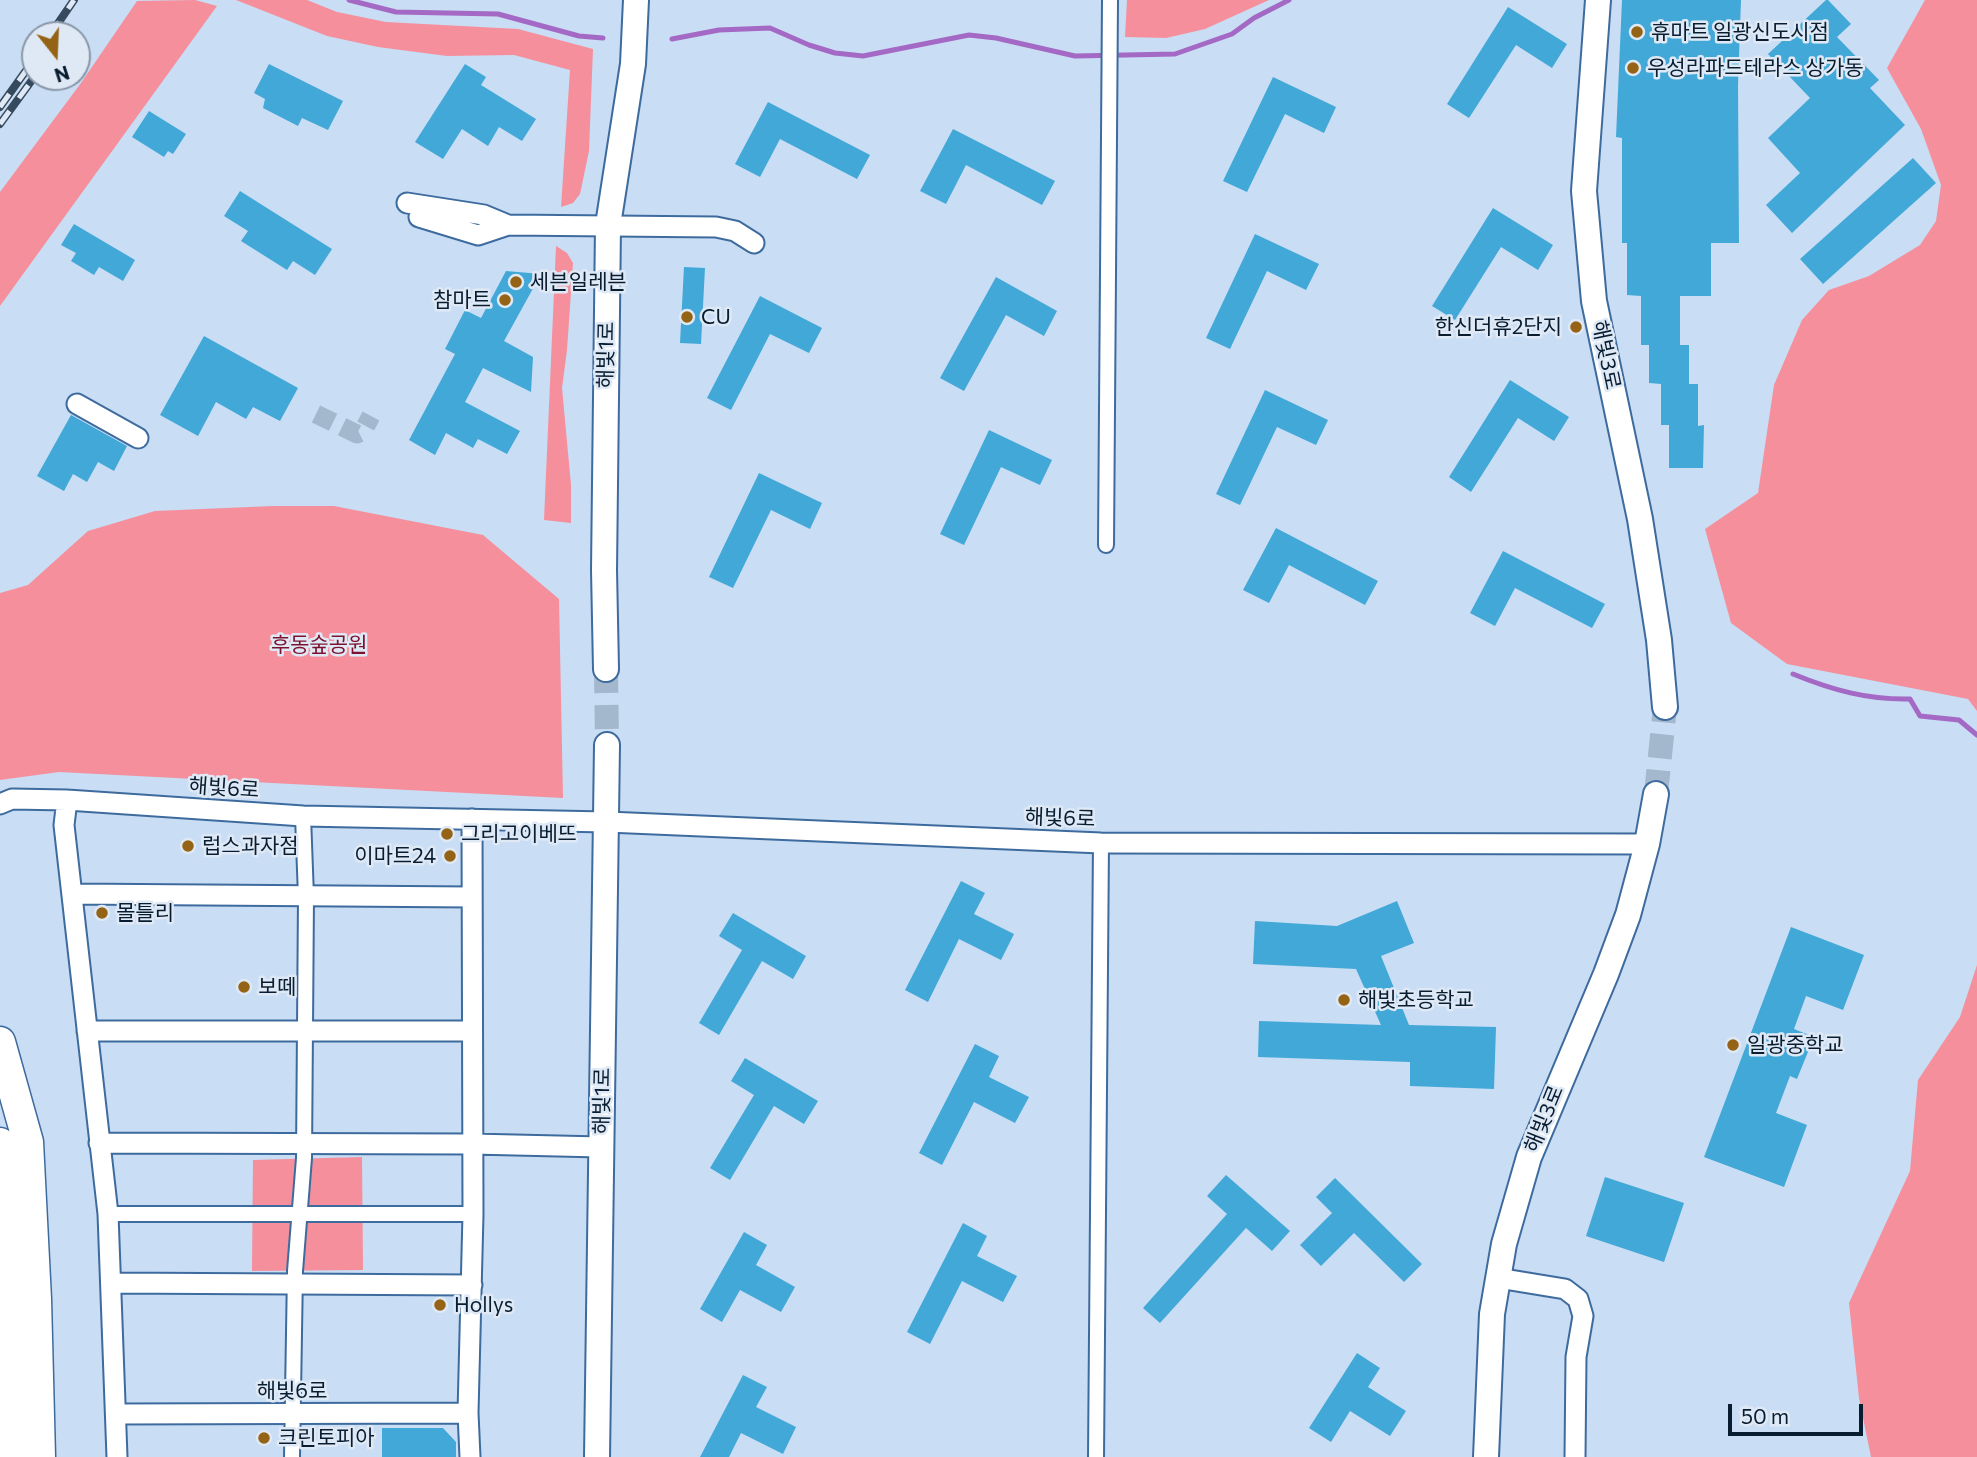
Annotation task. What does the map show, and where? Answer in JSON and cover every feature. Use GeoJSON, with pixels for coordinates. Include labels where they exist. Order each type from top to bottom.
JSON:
{"type":"FeatureCollection","features":[{"type":"Feature","properties":{"kind":"main road"},"geometry":{"type":"LineString","coordinates":[[0,1042],[28,1142],[40,1457]]}},
{"type":"Feature","properties":{"kind":"main road"},"geometry":{"type":"LineString","coordinates":[[0,1143],[9,1323],[11,1457]]}},
{"type":"Feature","properties":{"kind":"street","name":"해빛1로"},"geometry":{"type":"LineString","coordinates":[[606,669],[604,570],[608,225],[634,64],[636,0]]}},
{"type":"Feature","properties":{"kind":"street"},"geometry":{"type":"LineString","coordinates":[[1106,545],[1110,0]]}},
{"type":"Feature","properties":{"kind":"street","name":"해빛3로"},"geometry":{"type":"LineString","coordinates":[[1598,0],[1584,191],[1590,260],[1594,301],[1640,519],[1659,640],[1665,708]]}},
{"type":"Feature","properties":{"kind":"street"},"geometry":{"type":"LineString","coordinates":[[407,208],[484,215],[508,225],[716,226],[735,231],[754,243]]}},
{"type":"Feature","properties":{"kind":"street"},"geometry":{"type":"LineString","coordinates":[[77,404],[138,438]]}},
{"type":"Feature","properties":{"kind":"street","name":"해빛1로"},"geometry":{"type":"LineString","coordinates":[[597,1457],[607,745]]}},
{"type":"Feature","properties":{"kind":"street","name":"해빛3로"},"geometry":{"type":"LineString","coordinates":[[1486,1457],[1492,1314],[1504,1244],[1529,1157],[1628,915],[1647,844],[1656,794]]}},
{"type":"Feature","properties":{"kind":"street","name":"해빛6로"},"geometry":{"type":"LineString","coordinates":[[0,804],[12,799],[67,800],[303,816],[607,822],[1101,843],[1647,844]]}},
{"type":"Feature","properties":{"kind":"street"},"geometry":{"type":"LineString","coordinates":[[67,800],[64,825],[108,1214],[117,1457]]}},
{"type":"Feature","properties":{"kind":"street"},"geometry":{"type":"LineString","coordinates":[[292,1457],[295,1282],[304,1144],[306,1031],[303,816]]}},
{"type":"Feature","properties":{"kind":"street"},"geometry":{"type":"LineString","coordinates":[[470,1457],[468,1413],[473,1214],[472,819]]}},
{"type":"Feature","properties":{"kind":"street"},"geometry":{"type":"LineString","coordinates":[[1096,1457],[1101,843]]}},
{"type":"Feature","properties":{"kind":"street"},"geometry":{"type":"LineString","coordinates":[[72,894],[472,897]]}},
{"type":"Feature","properties":{"kind":"street"},"geometry":{"type":"LineString","coordinates":[[87,1031],[471,1031]]}},
{"type":"Feature","properties":{"kind":"street"},"geometry":{"type":"LineString","coordinates":[[99,1143],[601,1147]]}},
{"type":"Feature","properties":{"kind":"street"},"geometry":{"type":"LineString","coordinates":[[108,1214],[473,1214]]}},
{"type":"Feature","properties":{"kind":"street"},"geometry":{"type":"LineString","coordinates":[[1498,1278],[1565,1289],[1578,1299],[1583,1316],[1576,1357],[1575,1457]]}},
{"type":"Feature","properties":{"kind":"street"},"geometry":{"type":"LineString","coordinates":[[112,1283],[472,1284]]}},
{"type":"Feature","properties":{"kind":"street","name":"해빛6로"},"geometry":{"type":"LineString","coordinates":[[117,1414],[468,1413]]}},
{"type":"Feature","properties":{"kind":"green space"},"geometry":{"type":"Polygon","coordinates":[[[195,0],[217,6],[0,306],[0,192],[75,91],[91,91],[91,68],[137,1],[195,0]]]}},
{"type":"Feature","properties":{"kind":"green space"},"geometry":{"type":"Polygon","coordinates":[[[236,0],[307,0],[337,12],[386,22],[518,29],[593,49],[589,151],[580,194],[573,203],[561,207],[570,70],[514,55],[447,56],[378,47],[327,36],[236,0]]]}},
{"type":"Feature","properties":{"kind":"green space"},"geometry":{"type":"Polygon","coordinates":[[[1127,0],[1269,0],[1205,29],[1166,38],[1125,37],[1127,0]]]}},
{"type":"Feature","properties":{"kind":"green space"},"geometry":{"type":"Polygon","coordinates":[[[1925,0],[1977,0],[1977,711],[1968,699],[1787,664],[1731,623],[1705,529],[1758,493],[1774,385],[1802,320],[1829,290],[1869,276],[1920,245],[1936,221],[1941,185],[1921,129],[1887,68],[1925,0]]]}},
{"type":"Feature","properties":{"kind":"green space"},"geometry":{"type":"Polygon","coordinates":[[[556,246],[567,253],[573,263],[562,388],[571,485],[571,523],[544,520],[556,246]]]}},
{"type":"Feature","properties":{"kind":"green space","name":"후동숲공원"},"geometry":{"type":"Polygon","coordinates":[[[334,506],[483,535],[559,599],[563,798],[59,772],[0,780],[0,593],[28,585],[88,531],[155,511],[334,506]]]}},
{"type":"Feature","properties":{"kind":"green space"},"geometry":{"type":"Polygon","coordinates":[[[1977,965],[1977,1457],[1871,1457],[1859,1398],[1849,1303],[1910,1171],[1918,1080],[1960,1017],[1977,965]]]}},
{"type":"Feature","properties":{"kind":"green space"},"geometry":{"type":"Polygon","coordinates":[[[362,1157],[363,1270],[252,1271],[253,1160],[362,1157]]]}},
{"type":"Feature","properties":{"kind":"building"},"geometry":{"type":"Polygon","coordinates":[[[1622,0],[1741,0],[1738,85],[1739,243],[1711,243],[1711,296],[1680,296],[1680,345],[1689,345],[1689,384],[1698,384],[1698,426],[1704,425],[1703,468],[1669,468],[1669,425],[1661,425],[1661,384],[1649,383],[1649,345],[1641,345],[1641,296],[1627,295],[1627,243],[1622,243],[1622,138],[1616,137],[1622,0]]]}},
{"type":"Feature","properties":{"kind":"building"},"geometry":{"type":"Polygon","coordinates":[[[1826,0],[1851,24],[1837,37],[1879,80],[1870,88],[1905,125],[1792,233],[1766,205],[1800,173],[1768,138],[1810,98],[1768,54],[1826,0]]]}},
{"type":"Feature","properties":{"kind":"building"},"geometry":{"type":"Polygon","coordinates":[[[1508,7],[1567,44],[1552,68],[1516,45],[1469,118],[1447,104],[1508,7]]]}},
{"type":"Feature","properties":{"kind":"building"},"geometry":{"type":"Polygon","coordinates":[[[269,64],[343,101],[328,130],[302,118],[298,126],[263,108],[265,99],[254,93],[269,64]]]}},
{"type":"Feature","properties":{"kind":"building"},"geometry":{"type":"Polygon","coordinates":[[[465,64],[486,77],[481,85],[536,119],[522,141],[499,127],[488,146],[462,129],[443,159],[415,142],[465,64]]]}},
{"type":"Feature","properties":{"kind":"building"},"geometry":{"type":"Polygon","coordinates":[[[1273,77],[1336,107],[1324,133],[1285,114],[1247,192],[1223,181],[1273,77]]]}},
{"type":"Feature","properties":{"kind":"building"},"geometry":{"type":"Polygon","coordinates":[[[768,102],[870,155],[857,179],[780,139],[760,177],[735,164],[768,102]]]}},
{"type":"Feature","properties":{"kind":"building"},"geometry":{"type":"Polygon","coordinates":[[[149,111],[186,134],[173,154],[168,151],[164,157],[132,137],[149,111]]]}},
{"type":"Feature","properties":{"kind":"building"},"geometry":{"type":"Polygon","coordinates":[[[953,129],[1055,181],[1042,205],[966,165],[946,204],[920,191],[953,129]]]}},
{"type":"Feature","properties":{"kind":"building"},"geometry":{"type":"Polygon","coordinates":[[[1913,158],[1936,183],[1823,284],[1800,259],[1913,158]]]}},
{"type":"Feature","properties":{"kind":"building"},"geometry":{"type":"Polygon","coordinates":[[[240,191],[332,249],[315,275],[293,261],[287,270],[241,241],[248,231],[224,216],[240,191]]]}},
{"type":"Feature","properties":{"kind":"building"},"geometry":{"type":"Polygon","coordinates":[[[1493,208],[1553,245],[1538,270],[1501,247],[1455,320],[1432,306],[1493,208]]]}},
{"type":"Feature","properties":{"kind":"building"},"geometry":{"type":"Polygon","coordinates":[[[74,224],[135,260],[123,281],[99,267],[94,275],[71,261],[76,253],[61,245],[74,224]]]}},
{"type":"Feature","properties":{"kind":"building"},"geometry":{"type":"Polygon","coordinates":[[[1255,234],[1319,264],[1306,290],[1267,271],[1230,349],[1206,338],[1255,234]]]}},
{"type":"Feature","properties":{"kind":"building"},"geometry":{"type":"Polygon","coordinates":[[[684,267],[705,268],[701,344],[680,343],[684,267]]]}},
{"type":"Feature","properties":{"kind":"building"},"geometry":{"type":"Polygon","coordinates":[[[506,271],[541,274],[504,341],[533,357],[531,392],[483,368],[465,402],[520,431],[507,454],[478,439],[473,448],[446,433],[435,455],[409,440],[455,354],[445,349],[465,310],[481,318],[506,271]]]}},
{"type":"Feature","properties":{"kind":"building"},"geometry":{"type":"Polygon","coordinates":[[[996,277],[1057,311],[1044,336],[1006,315],[964,391],[940,378],[996,277]]]}},
{"type":"Feature","properties":{"kind":"building"},"geometry":{"type":"Polygon","coordinates":[[[760,296],[822,328],[809,353],[770,334],[731,410],[707,398],[760,296]]]}},
{"type":"Feature","properties":{"kind":"building"},"geometry":{"type":"Polygon","coordinates":[[[204,336],[298,388],[280,421],[253,407],[246,419],[216,402],[198,436],[160,415],[204,336]]]}},
{"type":"Feature","properties":{"kind":"building"},"geometry":{"type":"Polygon","coordinates":[[[1510,380],[1569,417],[1554,441],[1518,418],[1471,492],[1449,477],[1510,380]]]}},
{"type":"Feature","properties":{"kind":"building"},"geometry":{"type":"Polygon","coordinates":[[[1265,390],[1328,420],[1316,445],[1277,427],[1240,505],[1216,494],[1265,390]]]}},
{"type":"Feature","properties":{"kind":"building"},"geometry":{"type":"Polygon","coordinates":[[[71,415],[127,446],[114,471],[98,462],[87,482],[73,474],[64,491],[37,476],[71,415]]]}},
{"type":"Feature","properties":{"kind":"building"},"geometry":{"type":"Polygon","coordinates":[[[989,430],[1052,460],[1040,485],[1001,467],[964,545],[940,534],[989,430]]]}},
{"type":"Feature","properties":{"kind":"building"},"geometry":{"type":"Polygon","coordinates":[[[759,473],[822,503],[810,529],[771,510],[733,588],[709,577],[759,473]]]}},
{"type":"Feature","properties":{"kind":"building"},"geometry":{"type":"Polygon","coordinates":[[[1276,528],[1378,581],[1365,605],[1289,565],[1269,603],[1243,590],[1276,528]]]}},
{"type":"Feature","properties":{"kind":"building"},"geometry":{"type":"Polygon","coordinates":[[[1503,551],[1605,604],[1592,628],[1515,588],[1495,626],[1470,613],[1503,551]]]}},
{"type":"Feature","properties":{"kind":"building"},"geometry":{"type":"Polygon","coordinates":[[[961,881],[985,893],[974,914],[1014,934],[1001,960],[959,939],[928,1002],[905,990],[961,881]]]}},
{"type":"Feature","properties":{"kind":"building"},"geometry":{"type":"Polygon","coordinates":[[[1397,901],[1414,943],[1381,956],[1409,1025],[1496,1027],[1494,1089],[1410,1086],[1410,1062],[1258,1057],[1259,1021],[1381,1025],[1356,969],[1253,964],[1255,921],[1337,926],[1397,901]]]}},
{"type":"Feature","properties":{"kind":"building"},"geometry":{"type":"Polygon","coordinates":[[[733,913],[806,956],[793,979],[762,961],[719,1035],[699,1023],[742,950],[719,936],[733,913]]]}},
{"type":"Feature","properties":{"kind":"building"},"geometry":{"type":"Polygon","coordinates":[[[1791,927],[1864,955],[1843,1010],[1806,996],[1794,1029],[1814,1037],[1797,1079],[1790,1076],[1776,1113],[1807,1125],[1784,1187],[1704,1157],[1791,927]]]}},
{"type":"Feature","properties":{"kind":"building"},"geometry":{"type":"Polygon","coordinates":[[[975,1044],[999,1056],[989,1077],[1029,1097],[1015,1123],[974,1102],[942,1165],[919,1153],[975,1044]]]}},
{"type":"Feature","properties":{"kind":"building"},"geometry":{"type":"Polygon","coordinates":[[[745,1058],[818,1101],[804,1124],[774,1106],[730,1180],[710,1168],[754,1095],[731,1081],[745,1058]]]}},
{"type":"Feature","properties":{"kind":"building"},"geometry":{"type":"Polygon","coordinates":[[[1226,1175],[1290,1231],[1272,1251],[1246,1228],[1160,1323],[1143,1308],[1227,1214],[1207,1196],[1226,1175]]]}},
{"type":"Feature","properties":{"kind":"building"},"geometry":{"type":"Polygon","coordinates":[[[1605,1177],[1684,1203],[1664,1262],[1586,1236],[1605,1177]]]}},
{"type":"Feature","properties":{"kind":"building"},"geometry":{"type":"Polygon","coordinates":[[[1335,1178],[1422,1264],[1404,1282],[1354,1233],[1321,1266],[1300,1245],[1332,1213],[1316,1197],[1335,1178]]]}},
{"type":"Feature","properties":{"kind":"building"},"geometry":{"type":"Polygon","coordinates":[[[963,1223],[987,1236],[977,1256],[1017,1276],[1003,1302],[962,1281],[930,1344],[907,1332],[963,1223]]]}},
{"type":"Feature","properties":{"kind":"building"},"geometry":{"type":"Polygon","coordinates":[[[744,1232],[767,1245],[756,1265],[795,1287],[781,1312],[740,1290],[722,1322],[700,1309],[744,1232]]]}},
{"type":"Feature","properties":{"kind":"building"},"geometry":{"type":"Polygon","coordinates":[[[1357,1353],[1380,1368],[1368,1387],[1406,1411],[1390,1436],[1350,1411],[1331,1442],[1309,1428],[1357,1353]]]}},
{"type":"Feature","properties":{"kind":"building"},"geometry":{"type":"Polygon","coordinates":[[[743,1375],[767,1387],[756,1407],[796,1427],[783,1454],[741,1433],[729,1457],[700,1457],[743,1375]]]}},
{"type":"Feature","properties":{"kind":"building"},"geometry":{"type":"Polygon","coordinates":[[[382,1428],[443,1428],[456,1442],[456,1457],[382,1457],[382,1428]]]}},
{"type":"Feature","properties":{"kind":"waterway"},"geometry":{"type":"LineString","coordinates":[[349,0],[396,12],[498,14],[579,36],[603,38]]}},
{"type":"Feature","properties":{"kind":"waterway"},"geometry":{"type":"LineString","coordinates":[[672,39],[719,30],[770,28],[835,53],[863,56],[969,35],[996,38],[1075,56],[1175,54],[1232,34],[1254,18],[1289,0]]}},
{"type":"Feature","properties":{"kind":"waterway"},"geometry":{"type":"LineString","coordinates":[[1793,674],[1850,693],[1910,699],[1920,716],[1959,720],[1977,735]]}},
{"type":"Feature","properties":{"kind":"tunnel"},"geometry":{"type":"LineString","coordinates":[[316,414],[357,434],[363,431],[371,416]]}},
{"type":"Feature","properties":{"kind":"tunnel"},"geometry":{"type":"LineString","coordinates":[[606,669],[607,745]]}},
{"type":"Feature","properties":{"kind":"tunnel"},"geometry":{"type":"LineString","coordinates":[[1656,794],[1665,707]]}},
{"type":"Feature","properties":{"kind":"railway"},"geometry":{"type":"LineString","coordinates":[[60,21],[74,0]]}},
{"type":"Feature","properties":{"kind":"railway"},"geometry":{"type":"LineString","coordinates":[[0,107],[21,78]]}},
{"type":"Feature","properties":{"kind":"railway"},"geometry":{"type":"LineString","coordinates":[[0,124],[24,91]]}},
{"type":"Feature","properties":{"kind":"place","name":"휴마트 일광신도시점"},"geometry":{"type":"Point","coordinates":[1637,32]}},
{"type":"Feature","properties":{"kind":"place","name":"우성라파드테라스 상가동"},"geometry":{"type":"Point","coordinates":[1633,68]}},
{"type":"Feature","properties":{"kind":"place","name":"세븐일레븐"},"geometry":{"type":"Point","coordinates":[516,282]}},
{"type":"Feature","properties":{"kind":"place","name":"참마트"},"geometry":{"type":"Point","coordinates":[505,300]}},
{"type":"Feature","properties":{"kind":"place","name":"CU"},"geometry":{"type":"Point","coordinates":[687,317]}},
{"type":"Feature","properties":{"kind":"place","name":"한신더휴2단지"},"geometry":{"type":"Point","coordinates":[1576,327]}},
{"type":"Feature","properties":{"kind":"place","name":"그리고이베뜨"},"geometry":{"type":"Point","coordinates":[447,834]}},
{"type":"Feature","properties":{"kind":"place","name":"럽스과자점"},"geometry":{"type":"Point","coordinates":[188,846]}},
{"type":"Feature","properties":{"kind":"place","name":"이마트24"},"geometry":{"type":"Point","coordinates":[450,856]}},
{"type":"Feature","properties":{"kind":"place","name":"몰틀리"},"geometry":{"type":"Point","coordinates":[102,913]}},
{"type":"Feature","properties":{"kind":"place","name":"보떼"},"geometry":{"type":"Point","coordinates":[244,987]}},
{"type":"Feature","properties":{"kind":"place","name":"해빛초등학교"},"geometry":{"type":"Point","coordinates":[1344,1000]}},
{"type":"Feature","properties":{"kind":"place","name":"일광중학교"},"geometry":{"type":"Point","coordinates":[1733,1045]}},
{"type":"Feature","properties":{"kind":"place","name":"Hollys"},"geometry":{"type":"Point","coordinates":[440,1305]}},
{"type":"Feature","properties":{"kind":"place","name":"크린토피아"},"geometry":{"type":"Point","coordinates":[264,1438]}}]}
